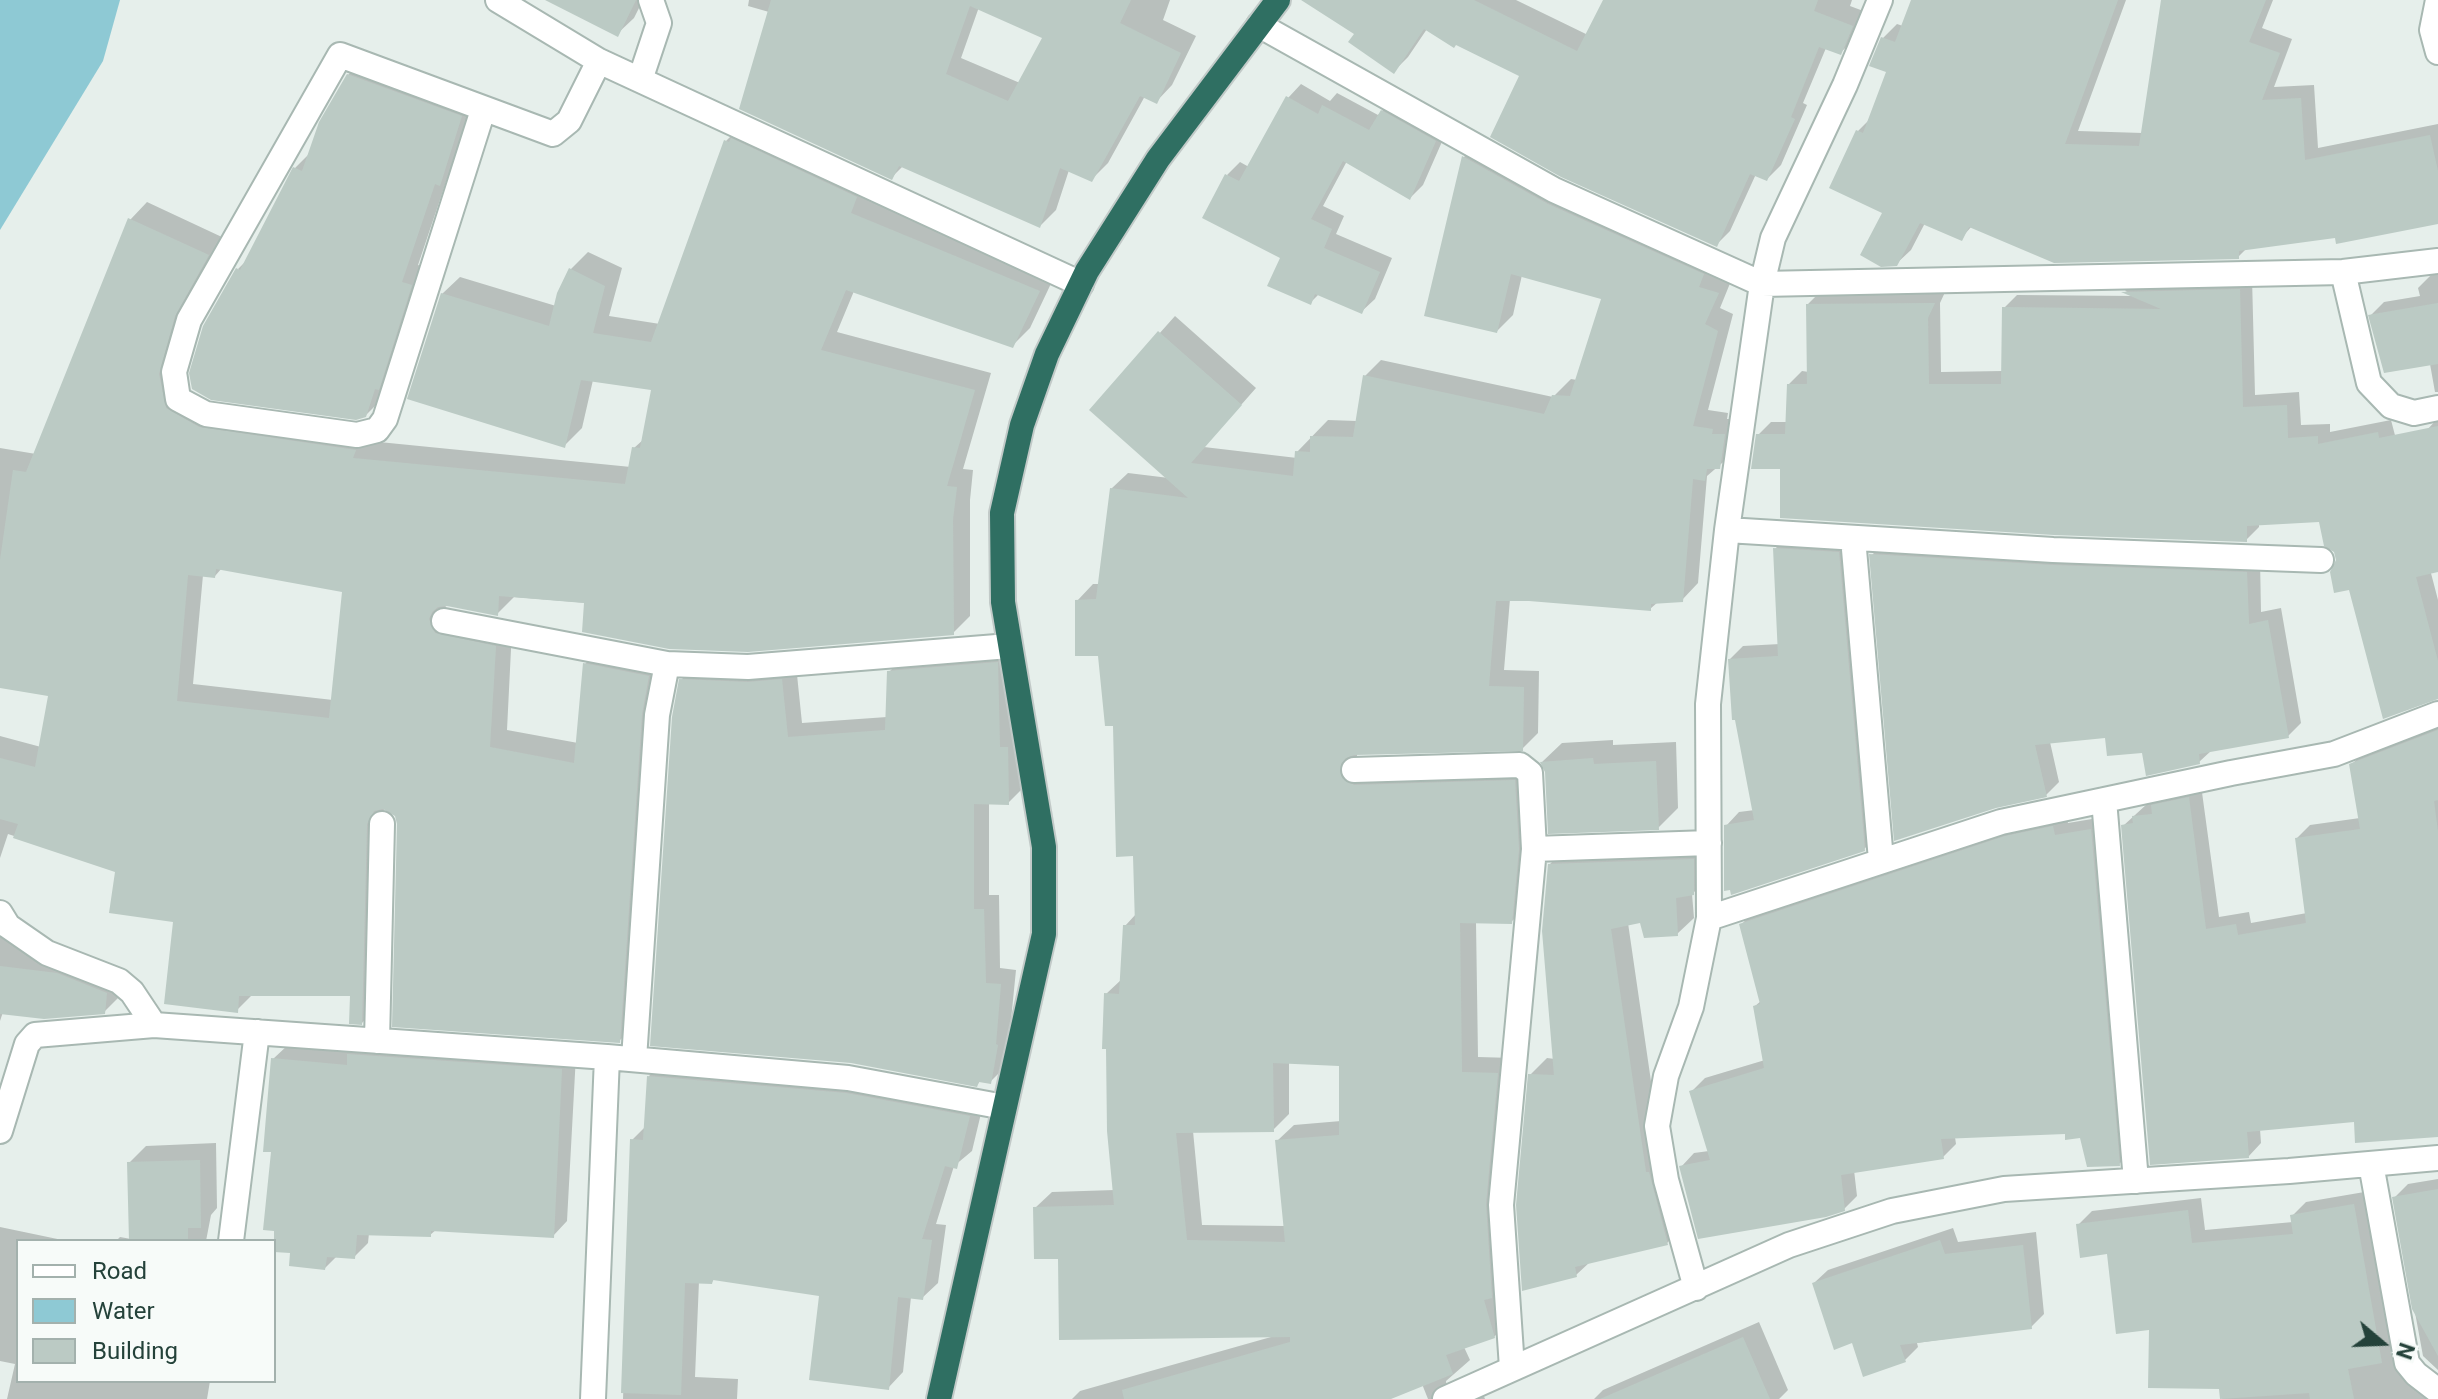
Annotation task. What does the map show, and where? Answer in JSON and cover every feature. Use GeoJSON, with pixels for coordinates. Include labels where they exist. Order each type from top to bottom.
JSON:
{"type":"FeatureCollection","features":[{"type":"Feature","properties":{"kind":"highway"},"geometry":{"type":"LineString","coordinates":[[939,1399],[1044,934],[1044,847],[1003,602],[1002,513],[1022,425],[1047,354],[1081,284],[1158,159],[1278,0]]}},
{"type":"Feature","properties":{"kind":"street"},"geometry":{"type":"LineString","coordinates":[[498,0],[599,61],[1081,284]]}},
{"type":"Feature","properties":{"kind":"street"},"geometry":{"type":"LineString","coordinates":[[640,80],[659,23],[651,0]]}},
{"type":"Feature","properties":{"kind":"street"},"geometry":{"type":"LineString","coordinates":[[1696,1288],[1666,1180],[1657,1126],[1666,1076],[1691,1007],[1709,918],[1708,704],[1727,530],[1762,284],[1773,238],[1845,85],[1880,0]]}},
{"type":"Feature","properties":{"kind":"street"},"geometry":{"type":"LineString","coordinates":[[2438,0],[2432,30],[2438,52]]}},
{"type":"Feature","properties":{"kind":"street"},"geometry":{"type":"LineString","coordinates":[[1259,25],[1554,190],[1762,284],[2343,272],[2438,261]]}},
{"type":"Feature","properties":{"kind":"street"},"geometry":{"type":"LineString","coordinates":[[483,110],[385,419],[377,430],[357,435],[206,414],[178,399],[174,372],[189,320],[340,55],[553,134],[569,121],[599,61]]}},
{"type":"Feature","properties":{"kind":"street"},"geometry":{"type":"LineString","coordinates":[[2343,272],[2369,383],[2391,406],[2414,413],[2438,408]]}},
{"type":"Feature","properties":{"kind":"street"},"geometry":{"type":"LineString","coordinates":[[1727,530],[2053,550],[2321,560]]}},
{"type":"Feature","properties":{"kind":"street"},"geometry":{"type":"LineString","coordinates":[[1853,538],[1881,860]]}},
{"type":"Feature","properties":{"kind":"street"},"geometry":{"type":"LineString","coordinates":[[444,621],[667,664],[748,667],[1009,646]]}},
{"type":"Feature","properties":{"kind":"street"},"geometry":{"type":"LineString","coordinates":[[634,1059],[657,715],[667,664]]}},
{"type":"Feature","properties":{"kind":"street"},"geometry":{"type":"LineString","coordinates":[[1709,918],[2001,822],[2334,754],[2438,714]]}},
{"type":"Feature","properties":{"kind":"street"},"geometry":{"type":"LineString","coordinates":[[1354,770],[1520,765],[1530,773],[1534,849],[1501,1205],[1512,1368]]}},
{"type":"Feature","properties":{"kind":"street"},"geometry":{"type":"LineString","coordinates":[[2104,800],[2136,1181]]}},
{"type":"Feature","properties":{"kind":"street"},"geometry":{"type":"LineString","coordinates":[[377,1041],[382,824]]}},
{"type":"Feature","properties":{"kind":"street"},"geometry":{"type":"LineString","coordinates":[[1534,849],[1709,843]]}},
{"type":"Feature","properties":{"kind":"street"},"geometry":{"type":"LineString","coordinates":[[0,913],[8,926],[47,953],[119,981],[132,992],[154,1025]]}},
{"type":"Feature","properties":{"kind":"street"},"geometry":{"type":"LineString","coordinates":[[0,1131],[27,1044],[35,1035],[154,1025],[634,1059],[848,1078],[1004,1107]]}},
{"type":"Feature","properties":{"kind":"street"},"geometry":{"type":"LineString","coordinates":[[231,1239],[257,1032]]}},
{"type":"Feature","properties":{"kind":"street"},"geometry":{"type":"LineString","coordinates":[[593,1399],[607,1057]]}},
{"type":"Feature","properties":{"kind":"street"},"geometry":{"type":"LineString","coordinates":[[1445,1399],[1789,1245],[1892,1211],[2004,1189],[2438,1158]]}},
{"type":"Feature","properties":{"kind":"street"},"geometry":{"type":"LineString","coordinates":[[2371,1164],[2407,1363],[2438,1391]]}},
{"type":"Feature","properties":{"kind":"water"},"geometry":{"type":"Polygon","coordinates":[[[0,0],[120,0],[103,61],[0,230],[0,0]]]}},
{"type":"Feature","properties":{"kind":"building"},"geometry":{"type":"Polygon","coordinates":[[[545,0],[636,0],[618,37],[545,0]]]}},
{"type":"Feature","properties":{"kind":"building"},"geometry":{"type":"Polygon","coordinates":[[[771,0],[1131,0],[1120,23],[1181,53],[1157,104],[1140,96],[1092,182],[1060,168],[1040,228],[899,166],[892,180],[739,109],[771,0]],[[970,6],[946,74],[1008,101],[1042,38],[970,6]]]}},
{"type":"Feature","properties":{"kind":"building"},"geometry":{"type":"Polygon","coordinates":[[[1301,0],[1474,0],[1577,51],[1603,0],[1818,0],[1814,11],[1853,26],[1841,55],[1819,47],[1791,117],[1795,119],[1767,181],[1750,174],[1717,247],[1561,177],[1490,137],[1519,76],[1456,45],[1454,48],[1424,29],[1394,74],[1348,42],[1354,34],[1301,0]]]}},
{"type":"Feature","properties":{"kind":"building"},"geometry":{"type":"Polygon","coordinates":[[[1911,0],[2118,0],[2065,144],[2139,146],[2161,0],[2266,0],[2249,42],[2280,53],[2262,100],[2301,98],[2305,160],[2430,135],[2438,171],[2438,224],[2336,244],[2335,238],[2239,251],[2239,259],[2054,263],[1969,227],[1962,241],[1920,223],[1897,266],[1881,267],[1860,255],[1882,213],[1829,188],[1856,130],[1863,133],[1886,72],[1869,66],[1881,37],[1895,42],[1911,0]]]}},
{"type":"Feature","properties":{"kind":"building"},"geometry":{"type":"Polygon","coordinates":[[[347,74],[462,116],[440,186],[435,184],[402,282],[412,285],[379,390],[375,389],[366,417],[356,420],[211,400],[192,389],[189,373],[203,326],[236,268],[240,270],[293,167],[302,171],[319,122],[347,74]]]}},
{"type":"Feature","properties":{"kind":"building"},"geometry":{"type":"Polygon","coordinates":[[[1286,96],[1318,114],[1322,105],[1369,130],[1381,110],[1436,141],[1410,200],[1343,161],[1311,219],[1332,229],[1324,248],[1380,272],[1362,314],[1315,294],[1311,305],[1267,286],[1280,258],[1202,218],[1225,174],[1239,181],[1286,96]]]}},
{"type":"Feature","properties":{"kind":"building"},"geometry":{"type":"Polygon","coordinates":[[[731,138],[857,197],[851,213],[1040,291],[1013,348],[846,290],[821,350],[975,390],[947,486],[957,487],[953,519],[954,635],[748,652],[669,649],[582,632],[584,603],[499,596],[498,616],[438,607],[429,619],[435,633],[496,646],[490,747],[574,763],[583,663],[649,676],[642,714],[620,1043],[392,1027],[397,824],[395,816],[383,809],[374,811],[367,824],[362,1025],[349,1024],[350,996],[239,996],[238,1013],[164,1004],[173,922],[109,913],[115,872],[13,838],[18,824],[0,819],[0,758],[35,767],[48,696],[0,688],[0,560],[13,470],[26,472],[128,218],[209,255],[175,316],[159,374],[166,408],[199,427],[356,450],[353,458],[625,484],[632,447],[640,448],[651,390],[581,380],[565,448],[407,399],[441,293],[549,326],[557,293],[569,268],[605,286],[593,333],[651,342],[724,140],[729,142],[731,138]],[[216,569],[215,578],[188,575],[177,701],[329,718],[342,592],[216,569]]]}},
{"type":"Feature","properties":{"kind":"building"},"geometry":{"type":"Polygon","coordinates":[[[1462,156],[1548,204],[1704,274],[1699,287],[1719,293],[1705,324],[1718,331],[1693,426],[1713,429],[1712,434],[1725,434],[1720,469],[1707,469],[1705,481],[1693,479],[1683,602],[1651,604],[1651,611],[1496,601],[1489,686],[1524,687],[1523,751],[1354,755],[1341,764],[1342,778],[1354,785],[1515,780],[1519,849],[1512,924],[1460,923],[1462,1072],[1498,1073],[1486,1204],[1492,1298],[1484,1300],[1495,1338],[1446,1355],[1453,1374],[1391,1399],[1124,1399],[1122,1390],[1290,1342],[1290,1337],[1059,1340],[1058,1259],[1034,1259],[1033,1207],[1114,1205],[1107,1131],[1106,1049],[1102,1049],[1104,993],[1119,994],[1123,925],[1135,925],[1133,856],[1116,857],[1113,726],[1105,726],[1098,656],[1075,656],[1075,600],[1096,599],[1110,488],[1188,498],[1089,410],[1158,331],[1242,405],[1191,463],[1293,476],[1295,451],[1310,452],[1310,436],[1353,437],[1363,375],[1544,414],[1552,395],[1570,396],[1601,299],[1511,274],[1497,333],[1424,316],[1462,156]],[[1273,1063],[1274,1132],[1176,1133],[1187,1240],[1285,1242],[1275,1140],[1339,1135],[1339,1066],[1273,1063]]]}},
{"type":"Feature","properties":{"kind":"building"},"geometry":{"type":"Polygon","coordinates":[[[2240,289],[2243,407],[2287,405],[2288,438],[2318,436],[2318,444],[2378,432],[2379,438],[2438,426],[2438,572],[2416,577],[2438,661],[2438,699],[2383,719],[2349,590],[2334,593],[2330,572],[2336,560],[2334,552],[2324,546],[2319,522],[2247,526],[2247,542],[2054,535],[1780,518],[1780,469],[1751,469],[1756,434],[1785,434],[1787,384],[1807,384],[1806,304],[1935,303],[1928,318],[1929,384],[2001,384],[2002,307],[2161,309],[2121,292],[2240,289]]]}},
{"type":"Feature","properties":{"kind":"building"},"geometry":{"type":"Polygon","coordinates":[[[2438,303],[2438,364],[2384,373],[2368,315],[2438,303]]]}},
{"type":"Feature","properties":{"kind":"building"},"geometry":{"type":"Polygon","coordinates":[[[1773,548],[1839,552],[1865,851],[1731,895],[1730,890],[1724,891],[1724,825],[1754,820],[1735,720],[1732,720],[1728,659],[1778,656],[1773,548]]]}},
{"type":"Feature","properties":{"kind":"building"},"geometry":{"type":"Polygon","coordinates":[[[1869,554],[2247,572],[2249,624],[2268,620],[2289,738],[2199,754],[2200,764],[2146,776],[2142,753],[2107,756],[2105,738],[2035,745],[2047,797],[1996,808],[1894,841],[1869,554]]]}},
{"type":"Feature","properties":{"kind":"building"},"geometry":{"type":"Polygon","coordinates":[[[998,662],[1000,747],[1008,747],[1009,805],[974,804],[974,909],[984,909],[986,983],[1001,984],[998,1045],[991,1084],[979,1082],[977,1087],[851,1063],[650,1046],[672,717],[679,679],[748,682],[782,679],[788,737],[885,730],[887,671],[998,662]]]}},
{"type":"Feature","properties":{"kind":"building"},"geometry":{"type":"Polygon","coordinates":[[[2438,730],[2438,800],[2434,801],[2438,832],[2438,1137],[2355,1143],[2354,1122],[2247,1132],[2249,1158],[2150,1165],[2121,825],[2133,823],[2132,816],[2152,814],[2151,805],[2189,797],[2206,929],[2236,924],[2238,935],[2306,923],[2295,838],[2360,829],[2349,764],[2438,730]]]}},
{"type":"Feature","properties":{"kind":"building"},"geometry":{"type":"Polygon","coordinates":[[[1593,758],[1594,764],[1656,761],[1659,830],[1548,834],[1545,772],[1540,762],[1593,758]]]}},
{"type":"Feature","properties":{"kind":"building"},"geometry":{"type":"Polygon","coordinates":[[[2053,826],[2055,835],[2091,829],[2120,1166],[2087,1167],[2080,1138],[2065,1140],[2065,1134],[1941,1139],[1944,1159],[1841,1175],[1845,1211],[1698,1239],[1679,1166],[1710,1160],[1689,1091],[1764,1068],[1753,1006],[1760,1004],[1739,924],[2005,836],[2053,826]]]}},
{"type":"Feature","properties":{"kind":"building"},"geometry":{"type":"Polygon","coordinates":[[[1694,859],[1694,895],[1676,898],[1678,936],[1644,938],[1640,923],[1611,929],[1646,1172],[1649,1172],[1668,1245],[1575,1267],[1577,1277],[1522,1291],[1516,1205],[1528,1074],[1554,1075],[1542,931],[1548,864],[1694,859]]]}},
{"type":"Feature","properties":{"kind":"building"},"geometry":{"type":"Polygon","coordinates":[[[0,966],[57,973],[107,993],[105,1014],[44,1019],[0,1014],[0,966]]]}},
{"type":"Feature","properties":{"kind":"building"},"geometry":{"type":"Polygon","coordinates":[[[347,1054],[562,1069],[554,1238],[431,1231],[431,1237],[357,1235],[355,1259],[327,1257],[325,1270],[289,1266],[290,1253],[276,1252],[274,1231],[263,1230],[271,1152],[263,1152],[271,1058],[347,1065],[347,1054]]]}},
{"type":"Feature","properties":{"kind":"building"},"geometry":{"type":"Polygon","coordinates":[[[647,1076],[846,1093],[970,1116],[957,1169],[945,1166],[922,1239],[932,1240],[923,1300],[898,1297],[889,1390],[809,1380],[819,1296],[713,1280],[712,1284],[685,1283],[681,1395],[621,1393],[630,1139],[643,1140],[647,1076]]]}},
{"type":"Feature","properties":{"kind":"building"},"geometry":{"type":"Polygon","coordinates":[[[200,1160],[201,1228],[188,1228],[188,1239],[129,1239],[127,1162],[200,1160]]]}},
{"type":"Feature","properties":{"kind":"building"},"geometry":{"type":"Polygon","coordinates":[[[2438,1189],[2438,1356],[2412,1309],[2392,1197],[2438,1189]]]}},
{"type":"Feature","properties":{"kind":"building"},"geometry":{"type":"Polygon","coordinates":[[[2354,1204],[2382,1363],[2348,1369],[2354,1399],[2310,1399],[2309,1393],[2220,1399],[2219,1389],[2148,1388],[2149,1330],[2116,1334],[2107,1254],[2080,1258],[2076,1224],[2188,1210],[2192,1243],[2293,1234],[2290,1215],[2354,1204]]]}},
{"type":"Feature","properties":{"kind":"building"},"geometry":{"type":"Polygon","coordinates":[[[1940,1240],[1945,1254],[2023,1245],[2032,1329],[1900,1345],[1906,1362],[1863,1377],[1852,1343],[1834,1350],[1812,1283],[1940,1240]]]}},
{"type":"Feature","properties":{"kind":"building"},"geometry":{"type":"Polygon","coordinates":[[[1743,1337],[1770,1399],[1600,1399],[1743,1337]]]}}]}
